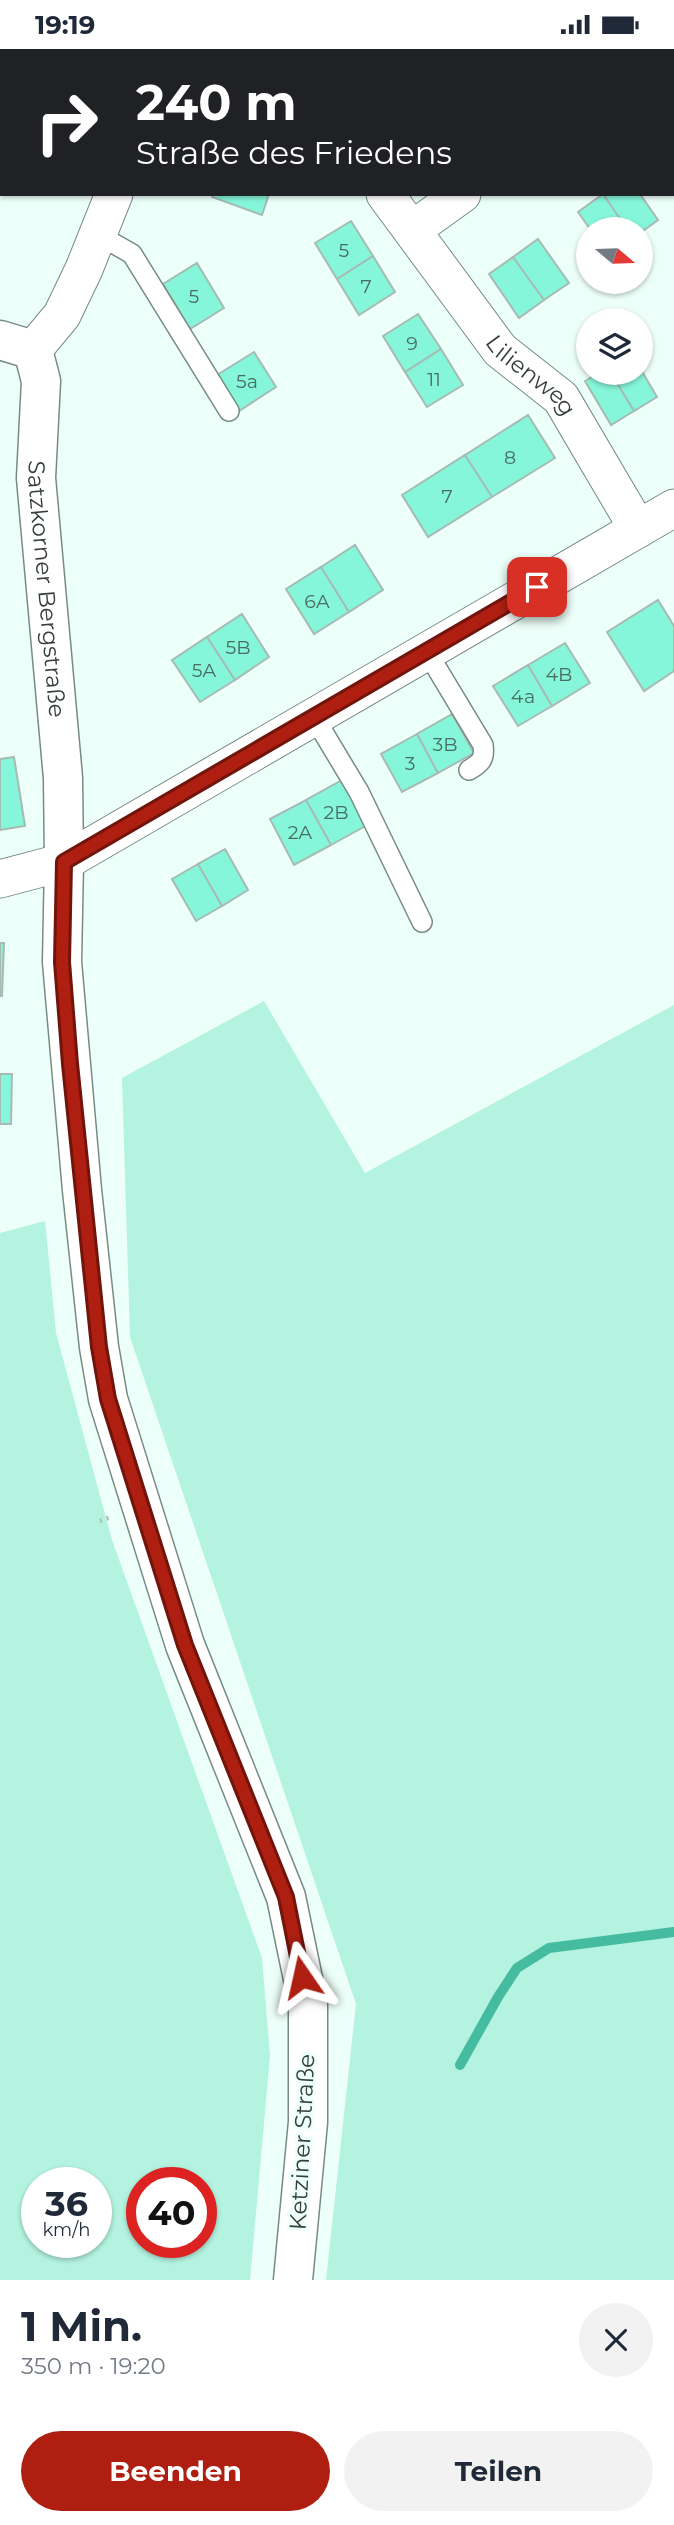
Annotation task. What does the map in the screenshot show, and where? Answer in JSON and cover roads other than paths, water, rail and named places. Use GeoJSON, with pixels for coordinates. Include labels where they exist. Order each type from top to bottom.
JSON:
{"type":"FeatureCollection","features":[{"type":"Feature","properties":{"kind":"street"},"geometry":{"type":"LineString","coordinates":[[16,345],[62,315],[99,235],[113,196]]}},
{"type":"Feature","properties":{"kind":"street","name":"Lilienweg"},"geometry":{"type":"LineString","coordinates":[[386,196],[500,350],[561,398],[638,529]]}},
{"type":"Feature","properties":{"kind":"street"},"geometry":{"type":"LineString","coordinates":[[412,230],[459,196]]}},
{"type":"Feature","properties":{"kind":"street","name":"Satzkorner Bergstraße"},"geometry":{"type":"LineString","coordinates":[[16,345],[41,381],[36,478],[63,778],[62,962],[99,1347],[108,1399],[185,1645],[286,1897],[307,2003]]}},
{"type":"Feature","properties":{"kind":"street"},"geometry":{"type":"LineString","coordinates":[[0,879],[64,862],[674,508]]}},
{"type":"Feature","properties":{"kind":"street","name":"Ketziner Straße"},"geometry":{"type":"LineString","coordinates":[[293,2280],[307,2122],[307,2003]]}},
{"type":"Feature","properties":{"kind":"lane"},"geometry":{"type":"LineString","coordinates":[[99,235],[132,254],[229,411]]}},
{"type":"Feature","properties":{"kind":"lane"},"geometry":{"type":"LineString","coordinates":[[427,652],[483,745],[485,754],[482,762],[469,770]]}},
{"type":"Feature","properties":{"kind":"lane"},"geometry":{"type":"LineString","coordinates":[[314,717],[359,792],[422,922]]}},
{"type":"Feature","properties":{"kind":"waterway"},"geometry":{"type":"LineString","coordinates":[[460,2065],[517,1968],[549,1948],[674,1932]]}}]}
